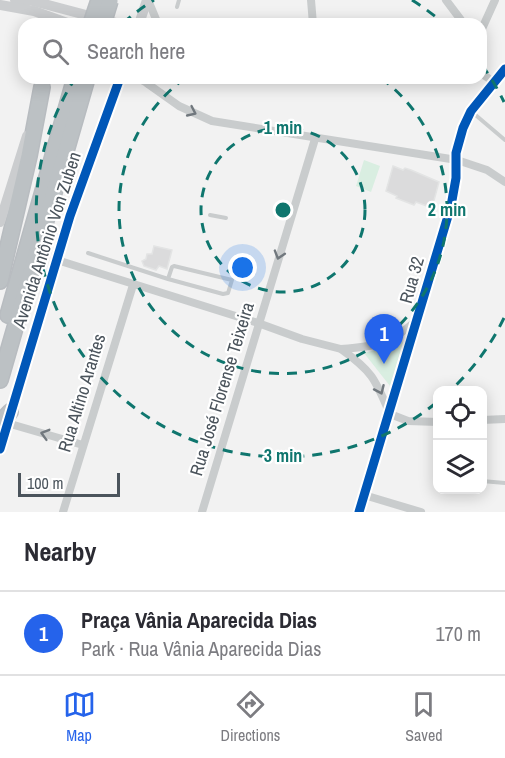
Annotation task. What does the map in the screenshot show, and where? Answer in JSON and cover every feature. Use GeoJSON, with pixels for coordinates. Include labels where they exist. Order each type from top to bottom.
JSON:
{"type":"FeatureCollection","features":[{"type":"Feature","properties":{"kind":"highway"},"geometry":{"type":"LineString","coordinates":[[95,18],[107,0]]}},
{"type":"Feature","properties":{"kind":"highway"},"geometry":{"type":"LineString","coordinates":[[105,18],[107,0]]}},
{"type":"Feature","properties":{"kind":"highway"},"geometry":{"type":"LineString","coordinates":[[0,281],[29,156],[43,84]]}},
{"type":"Feature","properties":{"kind":"highway"},"geometry":{"type":"LineString","coordinates":[[0,343],[73,84]]}},
{"type":"Feature","properties":{"kind":"highway"},"geometry":{"type":"LineString","coordinates":[[0,380],[85,84]]}},
{"type":"Feature","properties":{"kind":"street"},"geometry":{"type":"LineString","coordinates":[[15,0],[68,5],[104,18]]}},
{"type":"Feature","properties":{"kind":"street"},"geometry":{"type":"LineString","coordinates":[[141,18],[148,0]]}},
{"type":"Feature","properties":{"kind":"street"},"geometry":{"type":"LineString","coordinates":[[148,0],[156,18]]}},
{"type":"Feature","properties":{"kind":"street"},"geometry":{"type":"LineString","coordinates":[[311,0],[312,18]]}},
{"type":"Feature","properties":{"kind":"street"},"geometry":{"type":"LineString","coordinates":[[446,0],[460,18]]}},
{"type":"Feature","properties":{"kind":"street"},"geometry":{"type":"LineString","coordinates":[[487,18],[495,0]]}},
{"type":"Feature","properties":{"kind":"street"},"geometry":{"type":"LineString","coordinates":[[0,5],[34,11],[52,18]]}},
{"type":"Feature","properties":{"kind":"street","name":"Rua 32"},"geometry":{"type":"LineString","coordinates":[[359,512],[451,206],[456,178],[457,145],[471,111],[505,69]]}},
{"type":"Feature","properties":{"kind":"street"},"geometry":{"type":"LineString","coordinates":[[487,77],[495,83]]}},
{"type":"Feature","properties":{"kind":"street"},"geometry":{"type":"LineString","coordinates":[[0,222],[42,84]]}},
{"type":"Feature","properties":{"kind":"street","name":"Avenida Antônio Von Zuben"},"geometry":{"type":"LineString","coordinates":[[0,449],[6,420],[70,216],[118,84]]}},
{"type":"Feature","properties":{"kind":"street"},"geometry":{"type":"LineString","coordinates":[[152,84],[179,106],[212,121],[457,160],[487,170],[505,183]]}},
{"type":"Feature","properties":{"kind":"street"},"geometry":{"type":"LineString","coordinates":[[288,134],[302,143],[311,154]]}},
{"type":"Feature","properties":{"kind":"street","name":"Rua José Florense Teixeira"},"geometry":{"type":"LineString","coordinates":[[202,512],[315,139]]}},
{"type":"Feature","properties":{"kind":"street"},"geometry":{"type":"LineString","coordinates":[[436,156],[448,165],[456,178]]}},
{"type":"Feature","properties":{"kind":"street"},"geometry":{"type":"LineString","coordinates":[[57,260],[302,339],[341,349],[376,346],[390,341],[418,319]]}},
{"type":"Feature","properties":{"kind":"street","name":"Rua Altino Arantes"},"geometry":{"type":"LineString","coordinates":[[63,512],[133,285]]}},
{"type":"Feature","properties":{"kind":"street"},"geometry":{"type":"LineString","coordinates":[[341,349],[368,369],[375,379],[390,414],[408,421],[433,422]]}},
{"type":"Feature","properties":{"kind":"street"},"geometry":{"type":"LineString","coordinates":[[487,420],[505,419]]}},
{"type":"Feature","properties":{"kind":"street"},"geometry":{"type":"LineString","coordinates":[[6,420],[83,445]]}},
{"type":"Feature","properties":{"kind":"street"},"geometry":{"type":"LineString","coordinates":[[364,495],[421,512]]}},
{"type":"Feature","properties":{"kind":"lane"},"geometry":{"type":"LineString","coordinates":[[177,7],[179,0]]}},
{"type":"Feature","properties":{"kind":"lane"},"geometry":{"type":"LineString","coordinates":[[471,111],[505,140]]}},
{"type":"Feature","properties":{"kind":"lane"},"geometry":{"type":"LineString","coordinates":[[210,214],[226,218]]}},
{"type":"Feature","properties":{"kind":"lane"},"geometry":{"type":"LineString","coordinates":[[88,253],[168,279],[226,294],[232,280],[174,266],[168,279]]}},
{"type":"Feature","properties":{"kind":"lane"},"geometry":{"type":"LineString","coordinates":[[487,481],[505,483]]}},
{"type":"Feature","properties":{"kind":"green space"},"geometry":{"type":"Polygon","coordinates":[[[364,160],[380,166],[371,192],[356,186],[364,160]]]}},
{"type":"Feature","properties":{"kind":"green space"},"geometry":{"type":"Polygon","coordinates":[[[402,340],[390,386],[364,353],[394,345],[402,340]]]}},
{"type":"Feature","properties":{"kind":"building"},"geometry":{"type":"Polygon","coordinates":[[[393,166],[411,170],[439,182],[432,208],[416,202],[414,205],[386,191],[393,166]]]}},
{"type":"Feature","properties":{"kind":"building"},"geometry":{"type":"Polygon","coordinates":[[[154,246],[172,250],[167,269],[159,266],[156,270],[144,266],[142,261],[146,259],[147,254],[152,254],[154,246]]]}},
{"type":"Feature","properties":{"kind":"cycle path"},"geometry":{"type":"LineString","coordinates":[[359,512],[451,206],[456,178],[456,153],[463,128],[471,111],[505,69]]}},
{"type":"Feature","properties":{"kind":"cycle path"},"geometry":{"type":"LineString","coordinates":[[0,449],[70,216],[118,84]]}},
{"type":"Feature","properties":{"kind":"place","name":"Praça Vânia Aparecida Dias"},"geometry":{"type":"Point","coordinates":[384,364]}}]}
